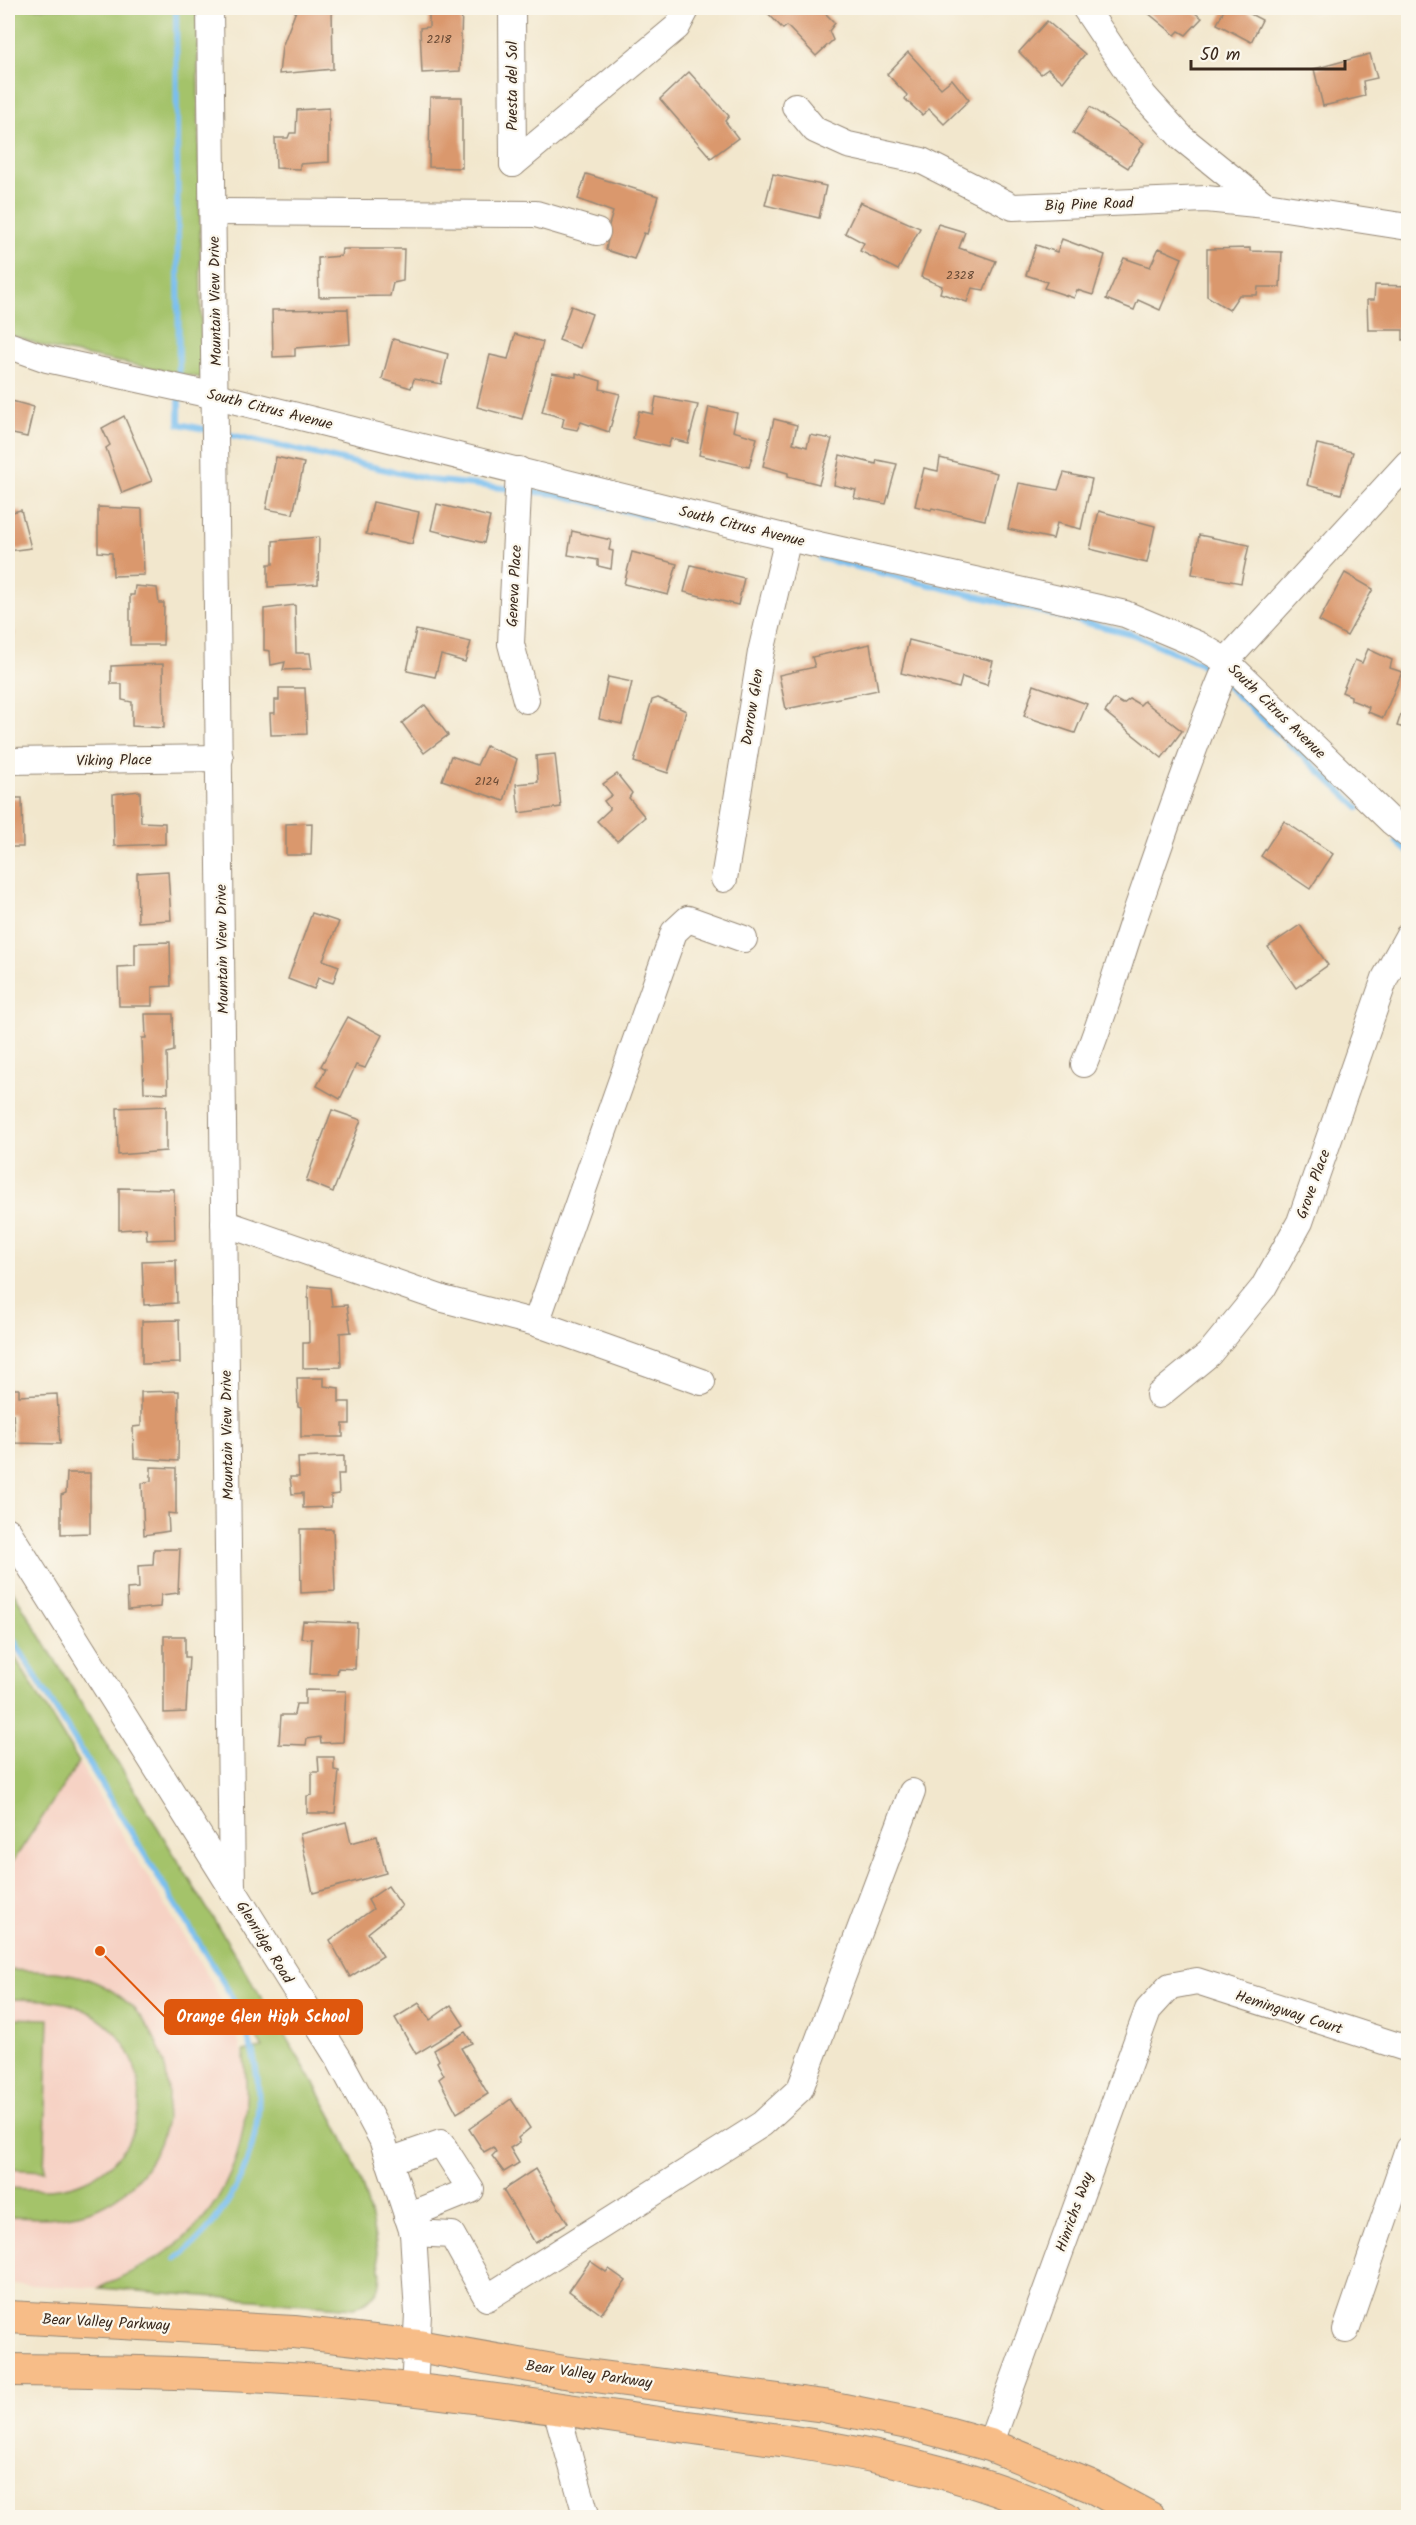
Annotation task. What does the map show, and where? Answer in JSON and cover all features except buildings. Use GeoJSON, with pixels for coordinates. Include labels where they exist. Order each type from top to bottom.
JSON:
{"type":"FeatureCollection","features":[{"type":"Feature","properties":{"kind":"main road","name":"Bear Valley Parkway"},"geometry":{"type":"LineString","coordinates":[[8,2317],[294,2332],[418,2346],[564,2372],[824,2406],[918,2425],[990,2445],[1091,2486],[1150,2517]]}},
{"type":"Feature","properties":{"kind":"main road"},"geometry":{"type":"LineString","coordinates":[[8,2370],[103,2370],[275,2378],[414,2390],[556,2409],[870,2455],[957,2476],[1026,2499],[1066,2517]]}},
{"type":"Feature","properties":{"kind":"street","name":"Mountain View Drive"},"geometry":{"type":"LineString","coordinates":[[210,8],[232,1891]]}},
{"type":"Feature","properties":{"kind":"street","name":"Puesta del Sol"},"geometry":{"type":"LineString","coordinates":[[512,8],[513,164],[677,27],[687,8]]}},
{"type":"Feature","properties":{"kind":"street"},"geometry":{"type":"LineString","coordinates":[[1085,8],[1144,96],[1182,138],[1266,205]]}},
{"type":"Feature","properties":{"kind":"street","name":"Big Pine Road"},"geometry":{"type":"LineString","coordinates":[[795,105],[815,130],[831,138],[848,145],[922,161],[1013,207],[1206,199],[1266,205],[1408,227]]}},
{"type":"Feature","properties":{"kind":"street"},"geometry":{"type":"LineString","coordinates":[[214,212],[536,214],[597,232]]}},
{"type":"Feature","properties":{"kind":"street","name":"South Citrus Avenue"},"geometry":{"type":"LineString","coordinates":[[8,345],[47,358],[216,396],[788,538],[1125,614],[1199,645],[1227,662],[1408,835]]}},
{"type":"Feature","properties":{"kind":"street"},"geometry":{"type":"LineString","coordinates":[[1084,1064],[1156,856],[1227,662],[1408,463]]}},
{"type":"Feature","properties":{"kind":"street","name":"Geneva Place"},"geometry":{"type":"LineString","coordinates":[[519,470],[511,644],[526,700]]}},
{"type":"Feature","properties":{"kind":"street","name":"Darrow Glen"},"geometry":{"type":"LineString","coordinates":[[724,879],[761,652],[788,538]]}},
{"type":"Feature","properties":{"kind":"street","name":"Viking Place"},"geometry":{"type":"LineString","coordinates":[[8,761],[220,758]]}},
{"type":"Feature","properties":{"kind":"street"},"geometry":{"type":"LineString","coordinates":[[536,1323],[674,932],[688,919],[744,939]]}},
{"type":"Feature","properties":{"kind":"street","name":"Grove Place"},"geometry":{"type":"LineString","coordinates":[[1159,1395],[1209,1354],[1263,1288],[1299,1222],[1384,978],[1408,936]]}},
{"type":"Feature","properties":{"kind":"street"},"geometry":{"type":"LineString","coordinates":[[224,1223],[443,1299],[536,1323],[702,1382]]}},
{"type":"Feature","properties":{"kind":"street","name":"Glenridge Road"},"geometry":{"type":"LineString","coordinates":[[8,1531],[339,2059],[382,2139],[410,2224],[418,2346],[414,2390]]}},
{"type":"Feature","properties":{"kind":"street"},"geometry":{"type":"LineString","coordinates":[[410,2224],[452,2235],[487,2298],[762,2124],[800,2089],[912,1792]]}},
{"type":"Feature","properties":{"kind":"street","name":"Hemingway Court"},"geometry":{"type":"LineString","coordinates":[[1170,1986],[1197,1981],[1408,2049]]}},
{"type":"Feature","properties":{"kind":"street","name":"Hinrichs Way"},"geometry":{"type":"LineString","coordinates":[[990,2445],[1148,2010],[1170,1986]]}},
{"type":"Feature","properties":{"kind":"street"},"geometry":{"type":"LineString","coordinates":[[389,2161],[441,2143],[471,2190],[410,2224]]}},
{"type":"Feature","properties":{"kind":"street"},"geometry":{"type":"LineString","coordinates":[[1346,2330],[1408,2149]]}},
{"type":"Feature","properties":{"kind":"street"},"geometry":{"type":"LineString","coordinates":[[556,2409],[587,2517]]}},
{"type":"Feature","properties":{"kind":"shaded area"},"geometry":{"type":"Polygon","coordinates":[[[8,1646],[211,1981],[234,2025],[245,2067],[247,2091],[241,2140],[231,2173],[215,2203],[192,2231],[170,2249],[99,2288],[8,2284],[8,1646]]]}},
{"type":"Feature","properties":{"kind":"green space"},"geometry":{"type":"Polygon","coordinates":[[[8,8],[197,8],[202,378],[52,349],[8,334],[8,8]]]}},
{"type":"Feature","properties":{"kind":"green space"},"geometry":{"type":"Polygon","coordinates":[[[8,1583],[301,2062],[339,2130],[366,2198],[381,2278],[375,2294],[355,2308],[99,2288],[164,2254],[193,2229],[211,2208],[225,2185],[242,2134],[246,2107],[243,2051],[263,2048],[8,1636],[8,1583]]]}},
{"type":"Feature","properties":{"kind":"green space"},"geometry":{"type":"Polygon","coordinates":[[[8,1646],[79,1762],[8,1869],[8,1646]]]}},
{"type":"Feature","properties":{"kind":"green space"},"geometry":{"type":"Polygon","coordinates":[[[8,1970],[69,1974],[88,1979],[122,1998],[146,2024],[162,2056],[168,2091],[165,2126],[152,2159],[129,2187],[97,2208],[86,2212],[53,2217],[8,2217],[8,2188],[66,2187],[84,2181],[109,2165],[127,2144],[137,2120],[139,2094],[135,2068],[124,2043],[105,2023],[80,2008],[54,2001],[8,1999],[8,1970]]]}},
{"type":"Feature","properties":{"kind":"green space"},"geometry":{"type":"Polygon","coordinates":[[[8,2018],[49,2019],[44,2171],[8,2169],[8,2018]]]}},
{"type":"Feature","properties":{"kind":"waterway"},"geometry":{"type":"LineString","coordinates":[[176,8],[179,382]]}},
{"type":"Feature","properties":{"kind":"waterway"},"geometry":{"type":"LineString","coordinates":[[179,395],[179,424],[209,430]]}},
{"type":"Feature","properties":{"kind":"waterway"},"geometry":{"type":"LineString","coordinates":[[222,433],[431,480],[512,489]]}},
{"type":"Feature","properties":{"kind":"waterway"},"geometry":{"type":"LineString","coordinates":[[525,491],[557,494],[682,525]]}},
{"type":"Feature","properties":{"kind":"waterway"},"geometry":{"type":"LineString","coordinates":[[820,558],[1132,634],[1210,668],[1217,675]]}},
{"type":"Feature","properties":{"kind":"waterway"},"geometry":{"type":"LineString","coordinates":[[1226,685],[1359,808]]}},
{"type":"Feature","properties":{"kind":"waterway"},"geometry":{"type":"LineString","coordinates":[[1396,841],[1408,852]]}},
{"type":"Feature","properties":{"kind":"waterway"},"geometry":{"type":"LineString","coordinates":[[8,1631],[228,1990],[253,2053],[258,2091],[257,2118],[252,2145],[243,2172],[215,2220],[197,2241],[176,2259]]}},
{"type":"Feature","properties":{"kind":"place","name":"Orange Glen High School"},"geometry":{"type":"Point","coordinates":[100,1951]}}]}
